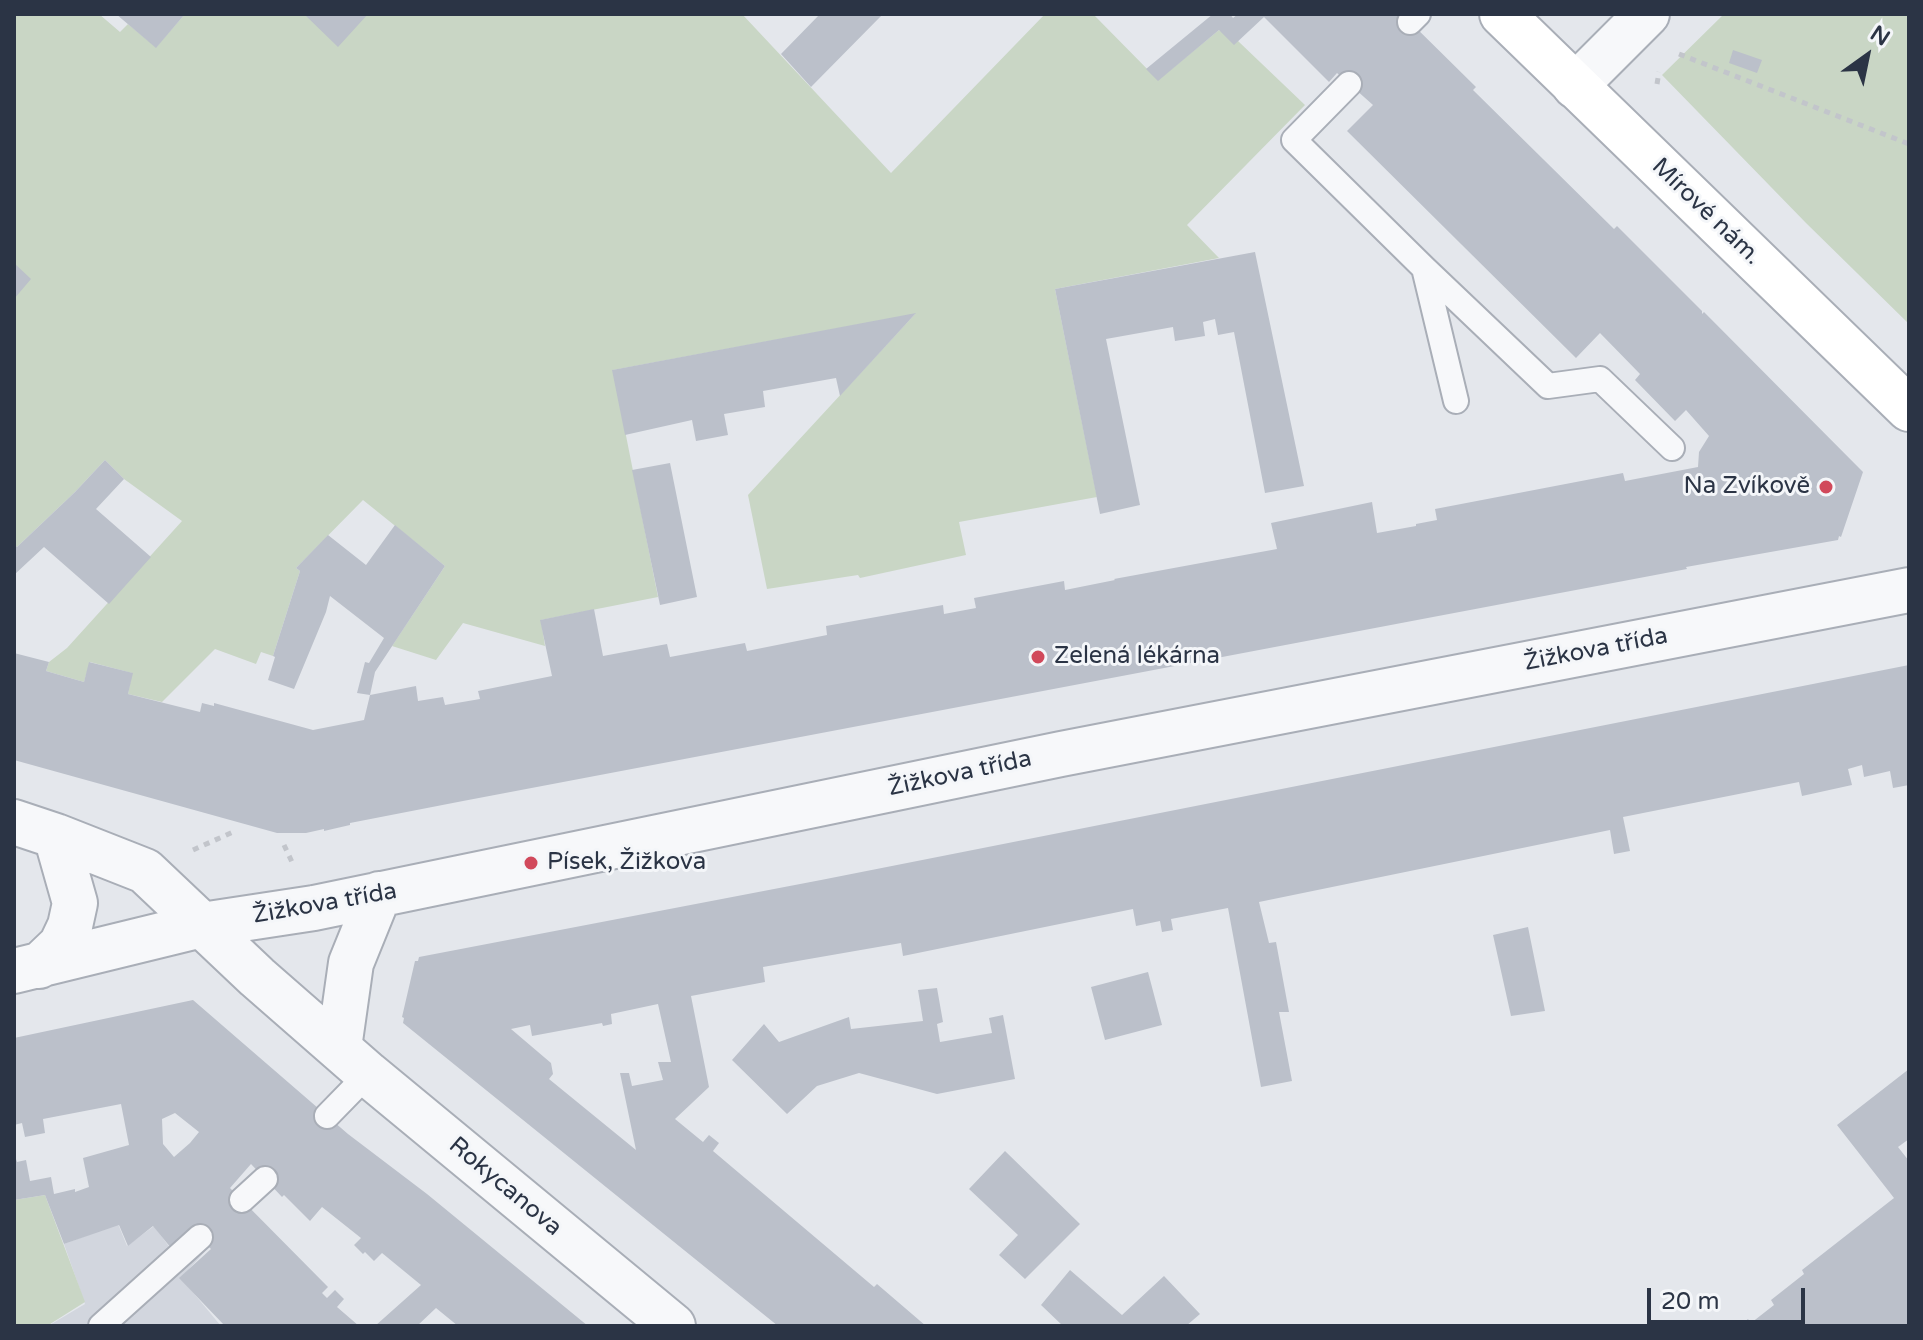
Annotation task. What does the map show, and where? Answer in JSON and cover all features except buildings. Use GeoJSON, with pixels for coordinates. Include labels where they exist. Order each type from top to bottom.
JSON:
{"type":"FeatureCollection","features":[{"type":"Feature","properties":{"kind":"main road","name":"Mírové nám."},"geometry":{"type":"LineString","coordinates":[[1502,14],[1909,409]]}},
{"type":"Feature","properties":{"kind":"street"},"geometry":{"type":"LineString","coordinates":[[1575,86],[1647,14]]}},
{"type":"Feature","properties":{"kind":"street","name":"Žižkova třída"},"geometry":{"type":"LineString","coordinates":[[27,969],[202,925],[314,908],[1061,754],[1909,590]]}},
{"type":"Feature","properties":{"kind":"street","name":"Rokycanova"},"geometry":{"type":"LineString","coordinates":[[14,822],[145,871],[257,977],[353,1061],[673,1326]]}},
{"type":"Feature","properties":{"kind":"street"},"geometry":{"type":"LineString","coordinates":[[27,969],[61,945],[70,926],[75,903],[56,836]]}},
{"type":"Feature","properties":{"kind":"street"},"geometry":{"type":"LineString","coordinates":[[353,1061],[351,963],[379,894]]}},
{"type":"Feature","properties":{"kind":"lane"},"geometry":{"type":"LineString","coordinates":[[1349,84],[1294,140],[1548,386],[1600,379],[1672,448]]}},
{"type":"Feature","properties":{"kind":"lane"},"geometry":{"type":"LineString","coordinates":[[1424,268],[1456,401]]}},
{"type":"Feature","properties":{"kind":"lane"},"geometry":{"type":"LineString","coordinates":[[327,1116],[353,1061]]}},
{"type":"Feature","properties":{"kind":"lane"},"geometry":{"type":"LineString","coordinates":[[242,1200],[265,1179]]}},
{"type":"Feature","properties":{"kind":"lane"},"geometry":{"type":"LineString","coordinates":[[101,1326],[200,1237]]}},
{"type":"Feature","properties":{"kind":"path"},"geometry":{"type":"LineString","coordinates":[[1668,60],[1676,52],[1909,144]]}},
{"type":"Feature","properties":{"kind":"path"},"geometry":{"type":"LineString","coordinates":[[1657,84],[1660,67]]}},
{"type":"Feature","properties":{"kind":"shaded area"},"geometry":{"type":"Polygon","coordinates":[[[118,1224],[127,1246],[154,1226],[170,1248],[194,1234],[209,1247],[181,1278],[221,1326],[48,1326],[85,1304],[64,1244],[118,1224]]]}},
{"type":"Feature","properties":{"kind":"green space"},"geometry":{"type":"Polygon","coordinates":[[[14,14],[99,14],[120,32],[128,24],[156,47],[185,14],[742,14],[891,173],[1045,14],[1093,14],[1158,80],[1219,30],[1238,41],[1305,105],[1187,225],[1219,258],[1055,289],[1097,497],[959,522],[966,555],[860,578],[858,575],[767,589],[748,495],[915,314],[613,370],[658,597],[541,620],[545,646],[463,623],[436,660],[392,646],[445,566],[363,500],[296,568],[300,571],[273,656],[261,652],[256,664],[215,649],[162,702],[128,694],[132,673],[90,662],[84,682],[46,671],[49,662],[67,648],[182,521],[124,479],[105,460],[17,547],[14,544],[14,14]]]}},
{"type":"Feature","properties":{"kind":"green space"},"geometry":{"type":"Polygon","coordinates":[[[1724,14],[1909,14],[1909,324],[1662,75],[1724,14]]]}},
{"type":"Feature","properties":{"kind":"green space"},"geometry":{"type":"Polygon","coordinates":[[[45,1195],[85,1302],[47,1326],[14,1326],[14,1200],[45,1195]]]}},
{"type":"Feature","properties":{"kind":"place","name":"Na Zvíkově"},"geometry":{"type":"Point","coordinates":[1826,487]}},
{"type":"Feature","properties":{"kind":"place","name":"Zelená lékárna"},"geometry":{"type":"Point","coordinates":[1038,657]}},
{"type":"Feature","properties":{"kind":"place","name":"Písek, Žižkova"},"geometry":{"type":"Point","coordinates":[531,863]}}]}
